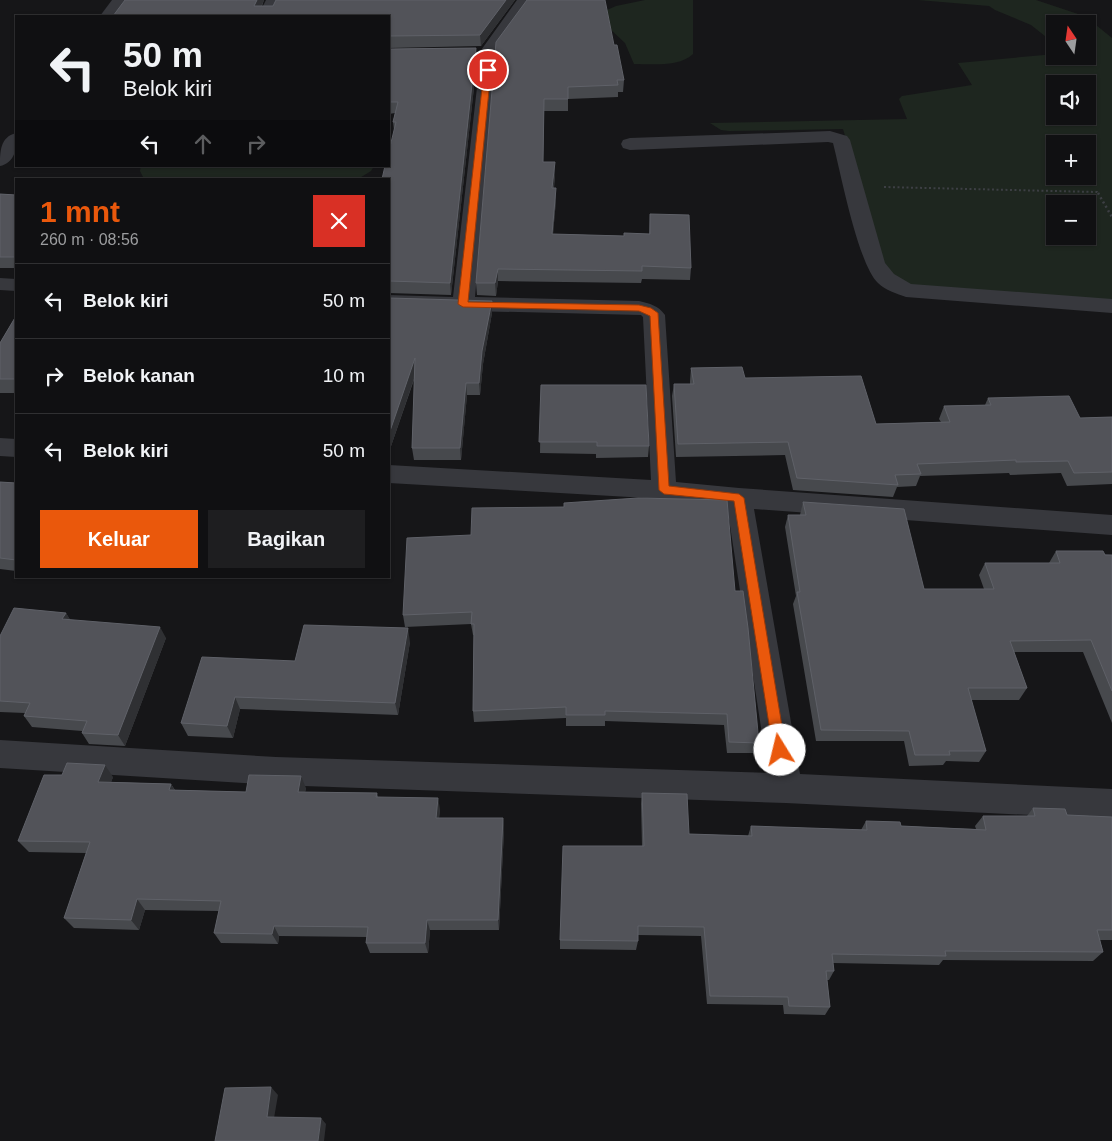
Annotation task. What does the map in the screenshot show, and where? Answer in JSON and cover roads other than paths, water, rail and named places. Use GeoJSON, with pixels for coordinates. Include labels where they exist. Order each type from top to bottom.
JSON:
{"type":"FeatureCollection","features":[{"type":"Feature","properties":{"kind":"street"},"geometry":{"type":"LineString","coordinates":[[109,15],[120,0]]}},
{"type":"Feature","properties":{"kind":"street"},"geometry":{"type":"LineString","coordinates":[[266,15],[274,0]]}},
{"type":"Feature","properties":{"kind":"street"},"geometry":{"type":"LineString","coordinates":[[463,304],[488,70],[487,53],[525,0]]}},
{"type":"Feature","properties":{"kind":"street"},"geometry":{"type":"LineString","coordinates":[[468,54],[487,53]]}},
{"type":"Feature","properties":{"kind":"street"},"geometry":{"type":"LineString","coordinates":[[630,144],[830,136],[841,140],[875,263],[886,279],[906,290],[1112,306]]}},
{"type":"Feature","properties":{"kind":"street"},"geometry":{"type":"LineString","coordinates":[[0,160],[15,139]]}},
{"type":"Feature","properties":{"kind":"street"},"geometry":{"type":"LineString","coordinates":[[0,284],[15,285]]}},
{"type":"Feature","properties":{"kind":"street"},"geometry":{"type":"LineString","coordinates":[[390,302],[639,308],[648,310],[654,315],[664,490]]}},
{"type":"Feature","properties":{"kind":"street"},"geometry":{"type":"LineString","coordinates":[[0,447],[15,448]]}},
{"type":"Feature","properties":{"kind":"street"},"geometry":{"type":"LineString","coordinates":[[390,474],[664,490],[739,498],[1112,525]]}},
{"type":"Feature","properties":{"kind":"street"},"geometry":{"type":"LineString","coordinates":[[739,498],[786,788]]}},
{"type":"Feature","properties":{"kind":"street"},"geometry":{"type":"LineString","coordinates":[[0,754],[276,771],[786,788],[1112,804]]}}]}
